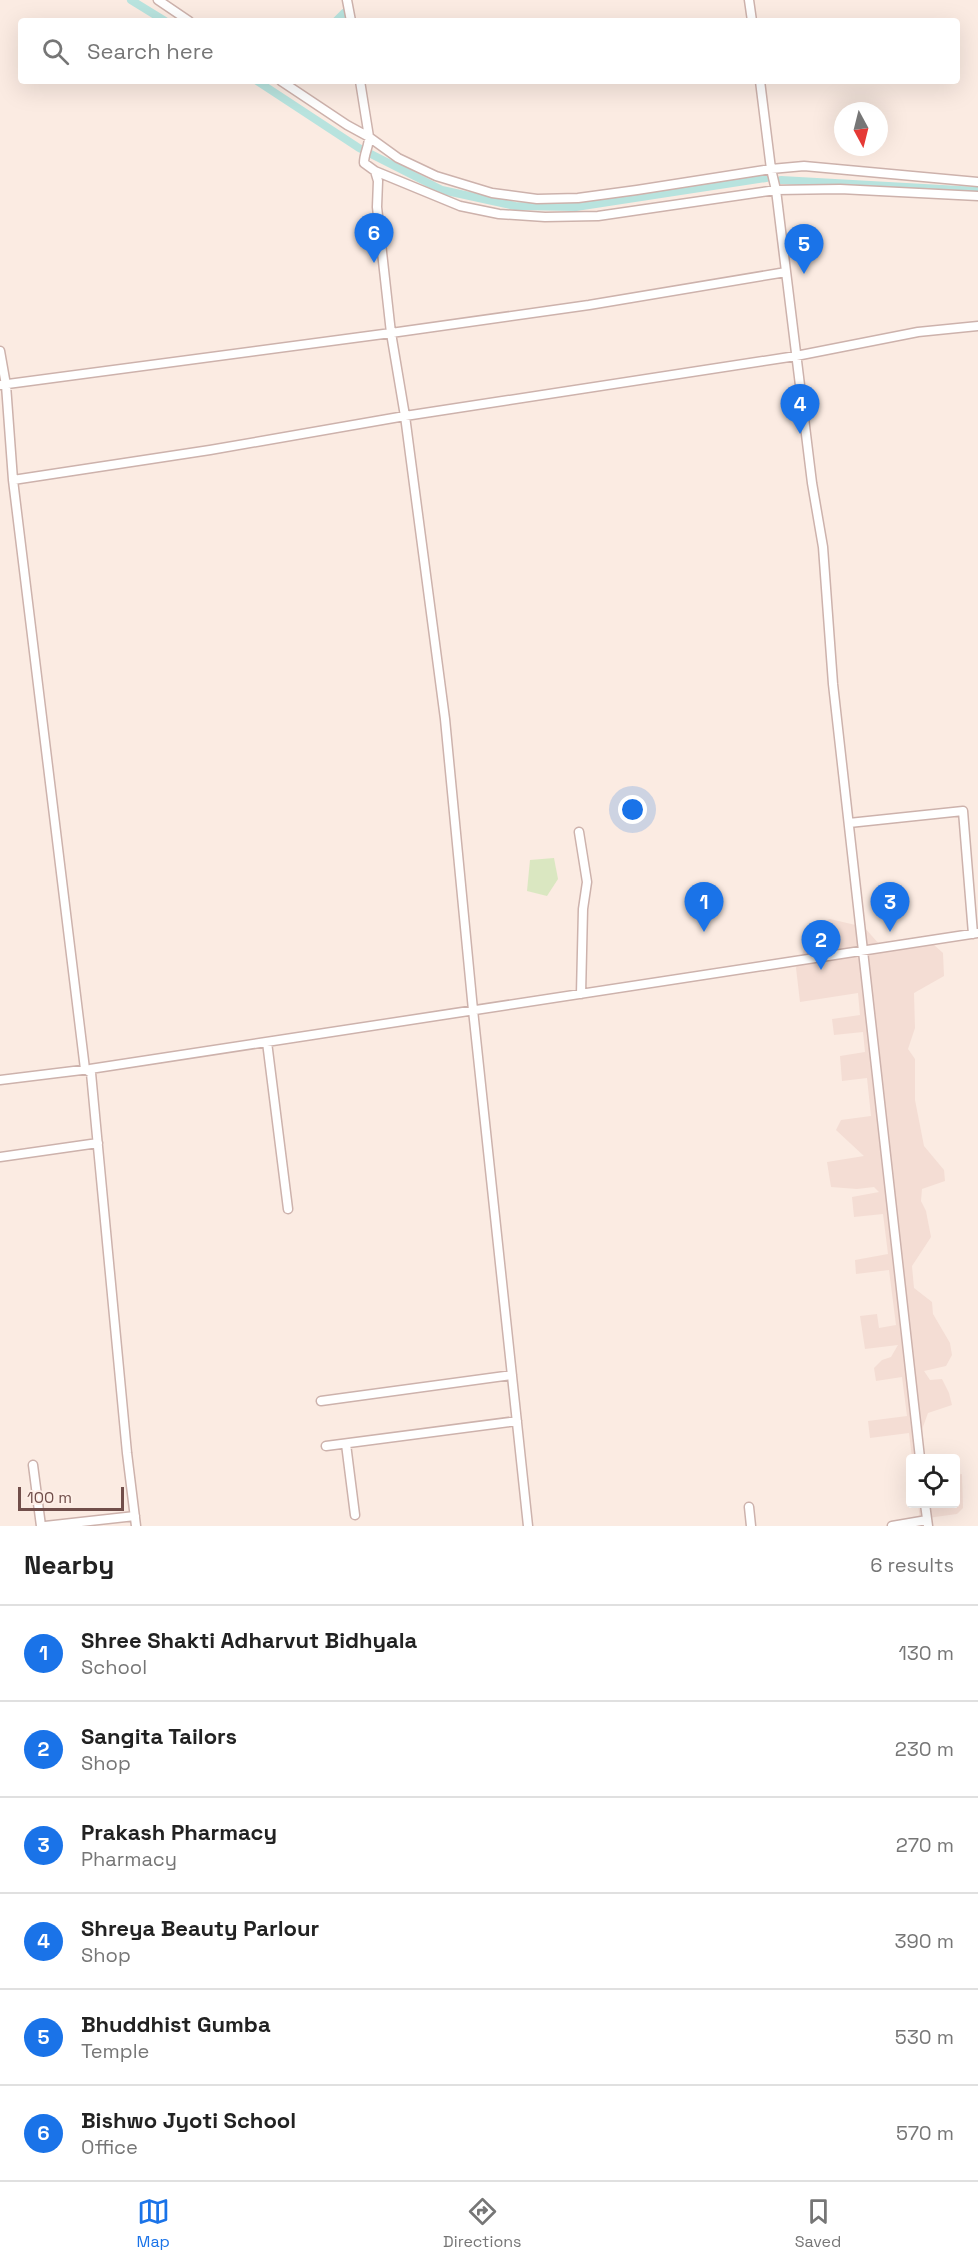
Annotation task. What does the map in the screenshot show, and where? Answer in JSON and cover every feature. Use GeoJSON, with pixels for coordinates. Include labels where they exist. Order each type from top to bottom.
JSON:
{"type":"FeatureCollection","features":[{"type":"Feature","properties":{"kind":"street"},"geometry":{"type":"LineString","coordinates":[[158,0],[185,18]]}},
{"type":"Feature","properties":{"kind":"street"},"geometry":{"type":"LineString","coordinates":[[347,0],[350,18]]}},
{"type":"Feature","properties":{"kind":"street"},"geometry":{"type":"LineString","coordinates":[[749,0],[752,18]]}},
{"type":"Feature","properties":{"kind":"street"},"geometry":{"type":"LineString","coordinates":[[285,84],[398,158],[436,176],[492,193],[537,198],[578,198],[804,166],[978,182]]}},
{"type":"Feature","properties":{"kind":"street"},"geometry":{"type":"LineString","coordinates":[[360,84],[369,141],[364,163],[375,171],[460,206],[499,214],[545,217],[598,216],[776,190],[840,189],[978,196]]}},
{"type":"Feature","properties":{"kind":"street"},"geometry":{"type":"LineString","coordinates":[[760,84],[771,169],[776,190],[812,483],[823,547],[833,684],[920,1454]]}},
{"type":"Feature","properties":{"kind":"street"},"geometry":{"type":"LineString","coordinates":[[375,171],[378,181],[376,207],[392,333],[445,719],[473,1010],[528,1526]]}},
{"type":"Feature","properties":{"kind":"street"},"geometry":{"type":"LineString","coordinates":[[3,385],[589,305],[786,272]]}},
{"type":"Feature","properties":{"kind":"street"},"geometry":{"type":"LineString","coordinates":[[13,480],[210,450],[405,416],[796,356],[918,332],[978,326]]}},
{"type":"Feature","properties":{"kind":"street"},"geometry":{"type":"LineString","coordinates":[[0,351],[13,480],[85,1069],[91,1073],[136,1526]]}},
{"type":"Feature","properties":{"kind":"street"},"geometry":{"type":"LineString","coordinates":[[0,1080],[267,1042],[975,934],[963,811],[849,823]]}},
{"type":"Feature","properties":{"kind":"street"},"geometry":{"type":"LineString","coordinates":[[579,832],[587,882],[583,909],[581,994]]}},
{"type":"Feature","properties":{"kind":"street"},"geometry":{"type":"LineString","coordinates":[[267,1042],[288,1209]]}},
{"type":"Feature","properties":{"kind":"street"},"geometry":{"type":"LineString","coordinates":[[0,1157],[98,1143]]}},
{"type":"Feature","properties":{"kind":"street"},"geometry":{"type":"LineString","coordinates":[[321,1401],[512,1375]]}},
{"type":"Feature","properties":{"kind":"street"},"geometry":{"type":"LineString","coordinates":[[326,1446],[517,1421]]}},
{"type":"Feature","properties":{"kind":"street"},"geometry":{"type":"LineString","coordinates":[[346,1444],[355,1515]]}},
{"type":"Feature","properties":{"kind":"street"},"geometry":{"type":"LineString","coordinates":[[33,1465],[43,1526],[135,1516]]}},
{"type":"Feature","properties":{"kind":"street"},"geometry":{"type":"LineString","coordinates":[[749,1507],[751,1526]]}},
{"type":"Feature","properties":{"kind":"street"},"geometry":{"type":"LineString","coordinates":[[892,1526],[928,1523],[926,1508]]}},
{"type":"Feature","properties":{"kind":"shaded area"},"geometry":{"type":"Polygon","coordinates":[[[830,919],[864,927],[879,944],[889,947],[934,945],[943,953],[944,976],[914,993],[915,1028],[908,1049],[915,1059],[915,1100],[924,1146],[944,1170],[945,1181],[922,1189],[921,1201],[926,1211],[931,1237],[912,1266],[914,1288],[932,1302],[933,1314],[950,1343],[952,1355],[946,1366],[924,1371],[930,1380],[942,1379],[952,1405],[928,1413],[920,1435],[922,1454],[912,1454],[909,1433],[870,1438],[868,1421],[907,1416],[902,1377],[876,1381],[874,1368],[882,1360],[891,1357],[898,1345],[865,1349],[860,1316],[877,1314],[879,1328],[896,1325],[889,1270],[856,1274],[855,1260],[888,1254],[883,1214],[854,1217],[852,1197],[879,1192],[874,1187],[857,1189],[831,1187],[827,1162],[864,1156],[836,1130],[841,1120],[871,1116],[867,1078],[842,1081],[840,1056],[865,1052],[863,1032],[834,1035],[832,1019],[860,1015],[858,993],[800,1002],[796,968],[812,932],[820,922],[830,919]]]}},
{"type":"Feature","properties":{"kind":"shaded area"},"geometry":{"type":"Polygon","coordinates":[[[960,1474],[962,1474],[963,1508],[957,1514],[920,1519],[919,1508],[960,1508],[960,1474]]]}},
{"type":"Feature","properties":{"kind":"green space"},"geometry":{"type":"Polygon","coordinates":[[[554,858],[558,879],[547,896],[527,891],[530,860],[554,858]]]}},
{"type":"Feature","properties":{"kind":"waterway"},"geometry":{"type":"LineString","coordinates":[[131,0],[160,18]]}},
{"type":"Feature","properties":{"kind":"waterway"},"geometry":{"type":"LineString","coordinates":[[339,18],[344,13]]}},
{"type":"Feature","properties":{"kind":"waterway"},"geometry":{"type":"LineString","coordinates":[[262,84],[359,148],[442,190],[515,206],[576,207],[766,178]]}},
{"type":"Feature","properties":{"kind":"waterway"},"geometry":{"type":"LineString","coordinates":[[781,180],[978,191]]}},
{"type":"Feature","properties":{"kind":"place","name":"Bishwo Jyoti School"},"geometry":{"type":"Point","coordinates":[374,263]}},
{"type":"Feature","properties":{"kind":"place","name":"Bhuddhist Gumba"},"geometry":{"type":"Point","coordinates":[804,274]}},
{"type":"Feature","properties":{"kind":"place","name":"Shreya Beauty Parlour"},"geometry":{"type":"Point","coordinates":[800,434]}},
{"type":"Feature","properties":{"kind":"place","name":"Shree Shakti Adharvut Bidhyala"},"geometry":{"type":"Point","coordinates":[704,932]}},
{"type":"Feature","properties":{"kind":"place","name":"Prakash Pharmacy"},"geometry":{"type":"Point","coordinates":[890,932]}},
{"type":"Feature","properties":{"kind":"place","name":"Sangita Tailors"},"geometry":{"type":"Point","coordinates":[821,970]}}]}
